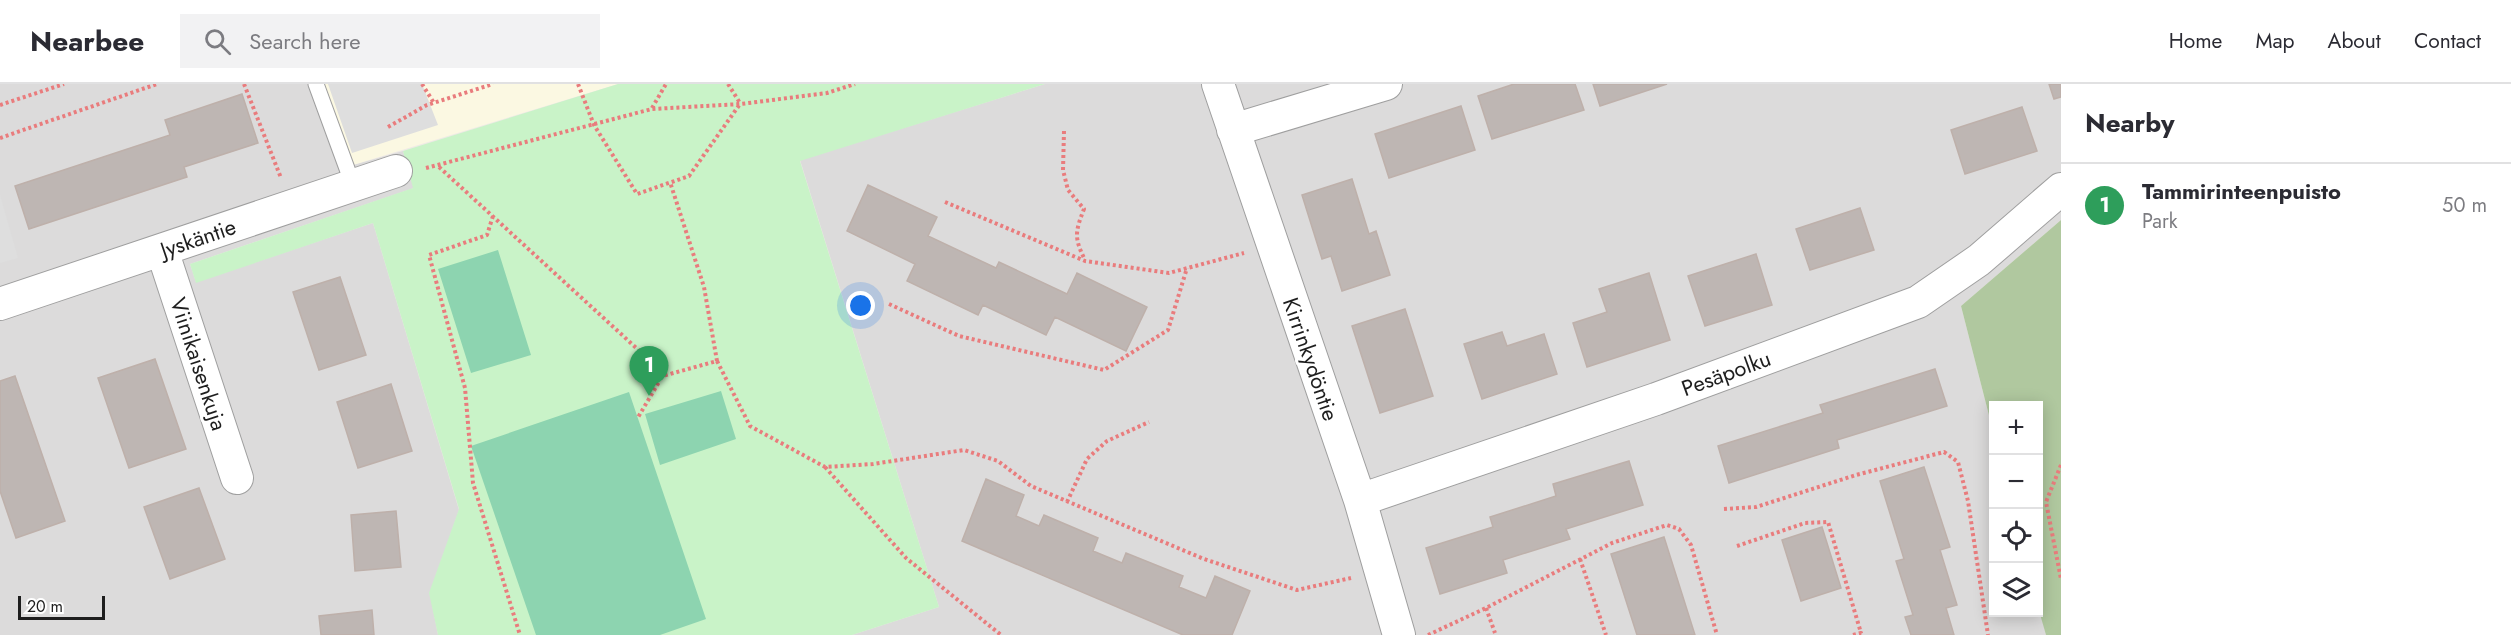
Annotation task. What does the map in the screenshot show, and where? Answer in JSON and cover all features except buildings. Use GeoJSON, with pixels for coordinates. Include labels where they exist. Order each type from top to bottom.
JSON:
{"type":"FeatureCollection","features":[{"type":"Feature","properties":{"kind":"street","name":"Kirrinkydöntie"},"geometry":{"type":"LineString","coordinates":[[1218,84],[1360,500],[1398,635]]}},
{"type":"Feature","properties":{"kind":"street"},"geometry":{"type":"LineString","coordinates":[[1233,130],[1386,84]]}},
{"type":"Feature","properties":{"kind":"street","name":"Jyskäntie"},"geometry":{"type":"LineString","coordinates":[[0,303],[396,171]]}},
{"type":"Feature","properties":{"kind":"street","name":"Pesäpolku"},"geometry":{"type":"LineString","coordinates":[[1360,500],[1656,399],[1918,302],[1979,260],[2061,189]]}},
{"type":"Feature","properties":{"kind":"street","name":"Viinikaisenkuja"},"geometry":{"type":"LineString","coordinates":[[162,250],[237,478]]}},
{"type":"Feature","properties":{"kind":"lane"},"geometry":{"type":"LineString","coordinates":[[316,84],[353,185]]}},
{"type":"Feature","properties":{"kind":"path"},"geometry":{"type":"LineString","coordinates":[[0,105],[64,84]]}},
{"type":"Feature","properties":{"kind":"path"},"geometry":{"type":"LineString","coordinates":[[0,138],[157,84]]}},
{"type":"Feature","properties":{"kind":"path"},"geometry":{"type":"LineString","coordinates":[[244,84],[283,184]]}},
{"type":"Feature","properties":{"kind":"path"},"geometry":{"type":"LineString","coordinates":[[423,84],[434,103]]}},
{"type":"Feature","properties":{"kind":"path"},"geometry":{"type":"LineString","coordinates":[[388,127],[434,103],[493,84]]}},
{"type":"Feature","properties":{"kind":"path"},"geometry":{"type":"LineString","coordinates":[[578,84],[594,125],[637,194],[689,176],[741,104]]}},
{"type":"Feature","properties":{"kind":"path"},"geometry":{"type":"LineString","coordinates":[[652,109],[666,84]]}},
{"type":"Feature","properties":{"kind":"path"},"geometry":{"type":"LineString","coordinates":[[728,84],[741,104]]}},
{"type":"Feature","properties":{"kind":"path"},"geometry":{"type":"LineString","coordinates":[[637,419],[659,382],[657,367],[439,166],[652,109],[741,104],[827,93],[855,84]]}},
{"type":"Feature","properties":{"kind":"path"},"geometry":{"type":"LineString","coordinates":[[1064,131],[1063,170],[1068,190],[1084,209],[1077,226],[1075,240],[1085,261]]}},
{"type":"Feature","properties":{"kind":"path"},"geometry":{"type":"LineString","coordinates":[[670,182],[704,287],[717,361],[750,426],[825,467],[906,558],[1001,635]]}},
{"type":"Feature","properties":{"kind":"path"},"geometry":{"type":"LineString","coordinates":[[945,202],[1085,261],[1169,273],[1248,252]]}},
{"type":"Feature","properties":{"kind":"path"},"geometry":{"type":"LineString","coordinates":[[493,216],[488,235],[429,255],[465,388],[472,483],[520,635]]}},
{"type":"Feature","properties":{"kind":"path"},"geometry":{"type":"LineString","coordinates":[[889,304],[959,336],[1104,370],[1168,330],[1187,268]]}},
{"type":"Feature","properties":{"kind":"path"},"geometry":{"type":"LineString","coordinates":[[659,376],[717,361]]}},
{"type":"Feature","properties":{"kind":"path"},"geometry":{"type":"LineString","coordinates":[[1067,501],[1087,459],[1107,441],[1149,422]]}},
{"type":"Feature","properties":{"kind":"path"},"geometry":{"type":"LineString","coordinates":[[825,467],[873,464],[964,450],[998,461],[1031,486],[1204,559],[1297,590],[1356,577]]}},
{"type":"Feature","properties":{"kind":"path"},"geometry":{"type":"LineString","coordinates":[[1724,509],[1756,507],[1944,452],[1958,462],[1968,501],[1988,635]]}},
{"type":"Feature","properties":{"kind":"path"},"geometry":{"type":"LineString","coordinates":[[2061,465],[2046,502],[2061,579]]}},
{"type":"Feature","properties":{"kind":"path"},"geometry":{"type":"LineString","coordinates":[[1737,546],[1804,523],[1828,522],[1861,634],[1853,635]]}},
{"type":"Feature","properties":{"kind":"path"},"geometry":{"type":"LineString","coordinates":[[1427,635],[1486,608],[1612,543],[1667,525],[1679,529],[1691,545],[1717,635]]}},
{"type":"Feature","properties":{"kind":"path"},"geometry":{"type":"LineString","coordinates":[[1580,559],[1606,635]]}},
{"type":"Feature","properties":{"kind":"path"},"geometry":{"type":"LineString","coordinates":[[1486,608],[1495,633]]}},
{"type":"Feature","properties":{"kind":"shaded area"},"geometry":{"type":"Polygon","coordinates":[[[0,84],[322,84],[353,165],[403,151],[414,188],[190,264],[196,282],[373,223],[459,510],[430,593],[438,635],[0,635],[0,84]]]}},
{"type":"Feature","properties":{"kind":"shaded area"},"geometry":{"type":"Polygon","coordinates":[[[322,84],[618,84],[353,165],[322,84]]]}},
{"type":"Feature","properties":{"kind":"shaded area"},"geometry":{"type":"Polygon","coordinates":[[[328,84],[422,84],[438,125],[352,153],[328,84]]]}},
{"type":"Feature","properties":{"kind":"shaded area"},"geometry":{"type":"Polygon","coordinates":[[[1045,84],[2061,84],[2061,220],[1961,306],[1989,415],[1989,617],[2042,617],[2046,635],[852,635],[939,607],[800,160],[1045,84]]]}},
{"type":"Feature","properties":{"kind":"shaded area"},"geometry":{"type":"Polygon","coordinates":[[[0,195],[18,258],[0,263],[0,195]]]}},
{"type":"Feature","properties":{"kind":"green space"},"geometry":{"type":"Polygon","coordinates":[[[618,84],[1045,84],[800,161],[939,607],[852,635],[438,635],[429,593],[459,509],[373,223],[196,283],[190,264],[413,188],[403,151],[618,84]]]}},
{"type":"Feature","properties":{"kind":"green space"},"geometry":{"type":"Polygon","coordinates":[[[2061,220],[2061,635],[2046,635],[2041,617],[2043,617],[2043,401],[1989,401],[1989,415],[1961,306],[2061,220]]]}},
{"type":"Feature","properties":{"kind":"green space"},"geometry":{"type":"Polygon","coordinates":[[[498,250],[531,355],[471,373],[438,269],[498,250]]]}},
{"type":"Feature","properties":{"kind":"green space"},"geometry":{"type":"Polygon","coordinates":[[[721,391],[736,439],[660,465],[645,414],[721,391]]]}},
{"type":"Feature","properties":{"kind":"green space"},"geometry":{"type":"Polygon","coordinates":[[[629,392],[706,619],[660,635],[536,635],[471,446],[629,392]]]}},
{"type":"Feature","properties":{"kind":"place","name":"Tammirinteenpuisto"},"geometry":{"type":"Point","coordinates":[649,396]}}]}
